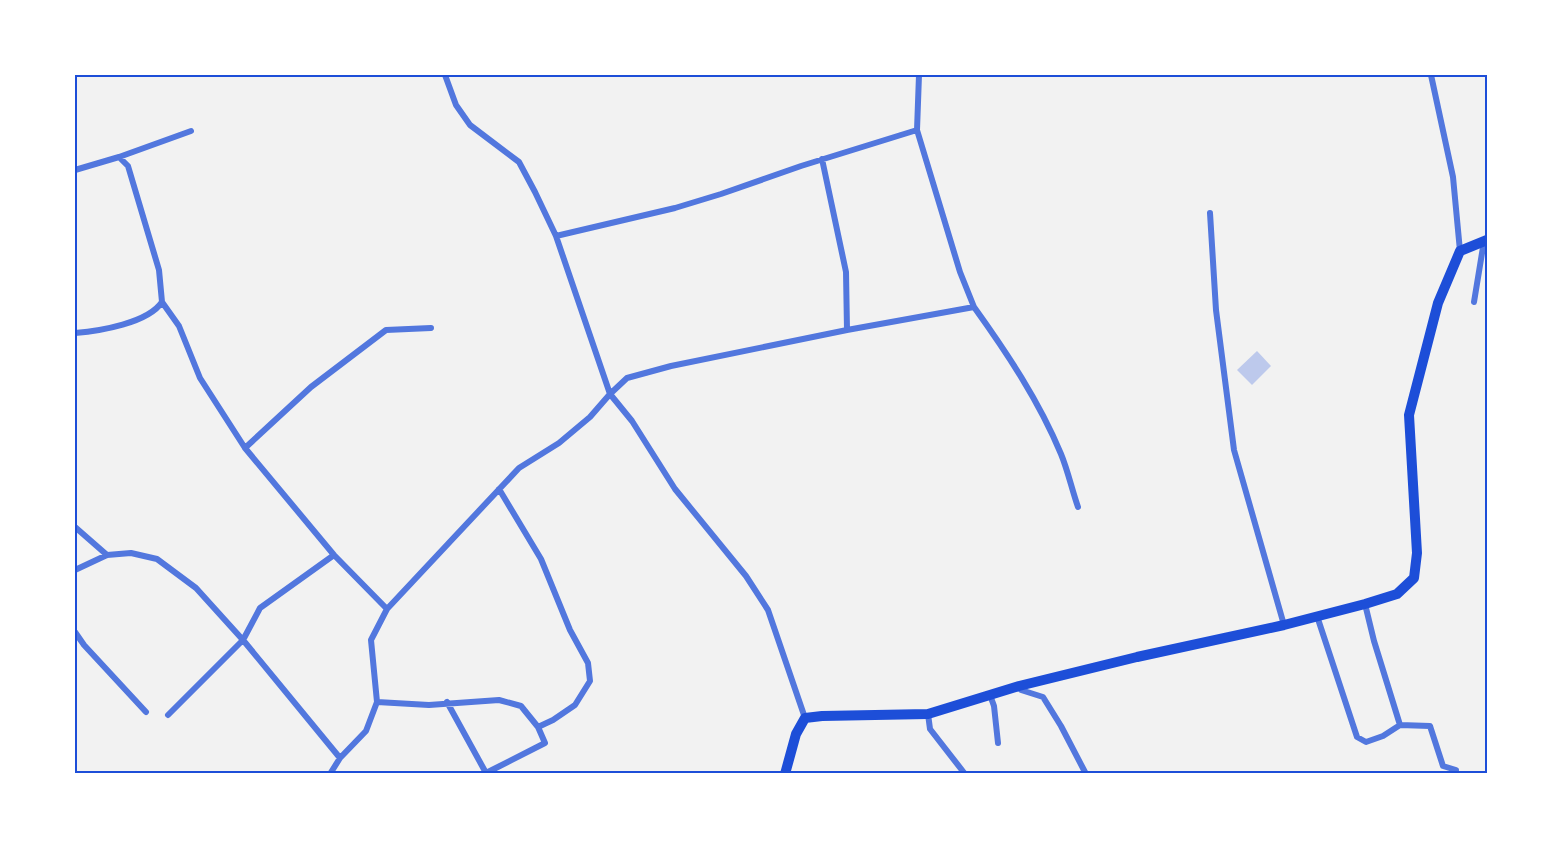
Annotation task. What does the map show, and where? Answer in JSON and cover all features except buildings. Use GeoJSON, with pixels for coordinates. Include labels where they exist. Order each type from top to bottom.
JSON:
{"type":"FeatureCollection","features":[{"type":"Feature","properties":{"kind":"main road"},"geometry":{"type":"LineString","coordinates":[[784,774],[796,734],[806,718],[928,714],[1019,686],[1284,625],[1398,594],[1414,578],[1417,553],[1409,416],[1438,303],[1460,251],[1486,240]]}},
{"type":"Feature","properties":{"kind":"street"},"geometry":{"type":"LineString","coordinates":[[445,75],[456,105],[470,124],[519,162],[536,192],[556,236],[610,394],[632,421],[675,489],[746,576],[768,610],[806,718]]}},
{"type":"Feature","properties":{"kind":"street"},"geometry":{"type":"LineString","coordinates":[[919,75],[917,130],[960,272],[974,307],[1010,357],[1061,454],[1078,507]]}},
{"type":"Feature","properties":{"kind":"street"},"geometry":{"type":"LineString","coordinates":[[1431,75],[1453,177],[1460,251]]}},
{"type":"Feature","properties":{"kind":"street"},"geometry":{"type":"LineString","coordinates":[[75,170],[119,157],[191,130]]}},
{"type":"Feature","properties":{"kind":"street"},"geometry":{"type":"LineString","coordinates":[[556,236],[675,208],[917,130]]}},
{"type":"Feature","properties":{"kind":"street"},"geometry":{"type":"LineString","coordinates":[[119,157],[128,166],[159,270],[162,302],[179,326],[200,378],[245,448],[334,555],[387,609]]}},
{"type":"Feature","properties":{"kind":"street"},"geometry":{"type":"LineString","coordinates":[[822,159],[846,272],[847,330]]}},
{"type":"Feature","properties":{"kind":"street"},"geometry":{"type":"LineString","coordinates":[[1210,213],[1216,310],[1234,450],[1284,625]]}},
{"type":"Feature","properties":{"kind":"street"},"geometry":{"type":"LineString","coordinates":[[1474,302],[1486,240]]}},
{"type":"Feature","properties":{"kind":"street"},"geometry":{"type":"LineString","coordinates":[[75,333],[96,331],[132,321],[156,311],[162,302]]}},
{"type":"Feature","properties":{"kind":"street"},"geometry":{"type":"LineString","coordinates":[[330,774],[340,758],[366,731],[377,702],[371,640],[387,609],[519,468],[559,443],[590,417],[627,378],[671,366],[974,307]]}},
{"type":"Feature","properties":{"kind":"street"},"geometry":{"type":"LineString","coordinates":[[245,448],[311,387],[386,330],[431,328]]}},
{"type":"Feature","properties":{"kind":"street"},"geometry":{"type":"LineString","coordinates":[[499,489],[541,559],[570,630],[588,663],[590,681],[575,705],[538,727]]}},
{"type":"Feature","properties":{"kind":"street"},"geometry":{"type":"LineString","coordinates":[[75,527],[107,555]]}},
{"type":"Feature","properties":{"kind":"street"},"geometry":{"type":"LineString","coordinates":[[75,570],[107,555],[131,553],[157,559],[196,588],[243,640],[340,758]]}},
{"type":"Feature","properties":{"kind":"street"},"geometry":{"type":"LineString","coordinates":[[168,715],[243,640],[260,608],[334,555]]}},
{"type":"Feature","properties":{"kind":"street"},"geometry":{"type":"LineString","coordinates":[[1365,604],[1400,725]]}},
{"type":"Feature","properties":{"kind":"street"},"geometry":{"type":"LineString","coordinates":[[1316,616],[1358,737],[1366,742],[1400,725],[1430,726],[1443,766],[1456,770]]}},
{"type":"Feature","properties":{"kind":"street"},"geometry":{"type":"LineString","coordinates":[[75,632],[84,645],[146,712]]}},
{"type":"Feature","properties":{"kind":"street"},"geometry":{"type":"LineString","coordinates":[[1019,686],[1021,690],[1043,697],[1086,774]]}},
{"type":"Feature","properties":{"kind":"street"},"geometry":{"type":"LineString","coordinates":[[989,694],[994,706],[998,743]]}},
{"type":"Feature","properties":{"kind":"street"},"geometry":{"type":"LineString","coordinates":[[377,702],[429,705],[447,702],[499,700],[521,706],[538,727],[544,743],[487,773],[447,702]]}},
{"type":"Feature","properties":{"kind":"street"},"geometry":{"type":"LineString","coordinates":[[928,714],[930,729],[965,774]]}}]}
